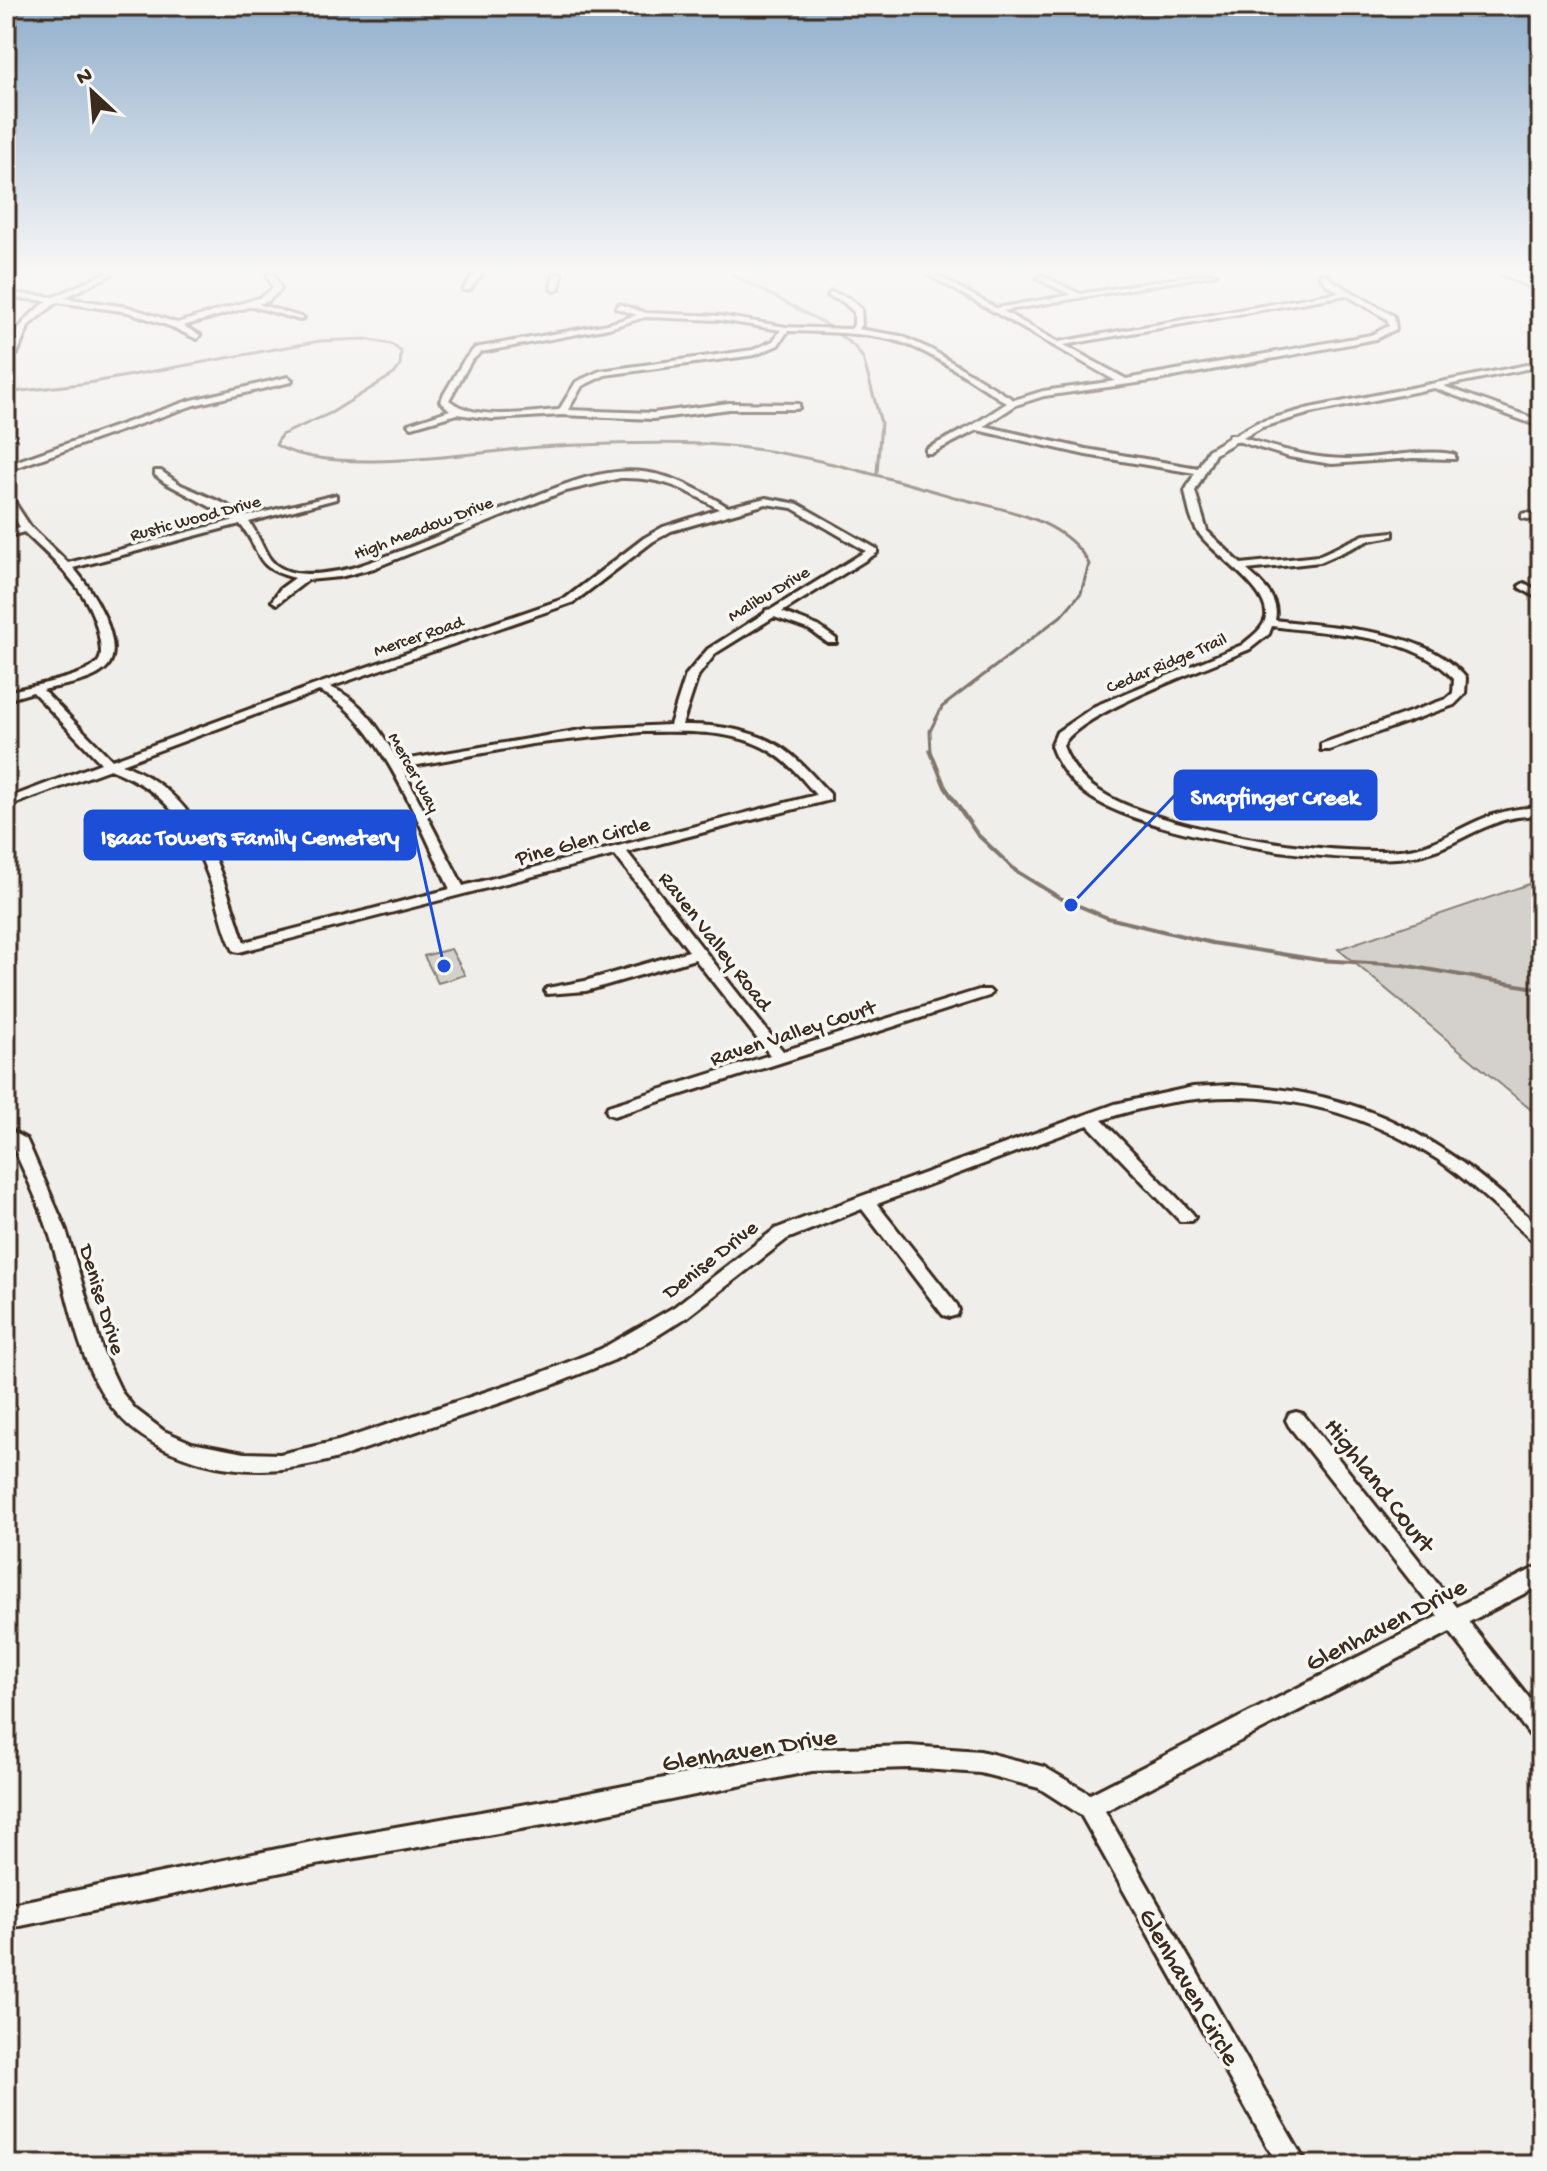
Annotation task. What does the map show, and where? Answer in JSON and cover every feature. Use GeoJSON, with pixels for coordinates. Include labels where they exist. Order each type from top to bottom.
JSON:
{"type":"FeatureCollection","features":[{"type":"Feature","properties":{"kind":"street"},"geometry":{"type":"LineString","coordinates":[[460,375],[444,395],[445,404],[457,411],[493,416],[562,412],[653,416],[729,406],[796,406]]}},
{"type":"Feature","properties":{"kind":"street"},"geometry":{"type":"LineString","coordinates":[[562,412],[576,387],[596,375]]}},
{"type":"Feature","properties":{"kind":"street"},"geometry":{"type":"LineString","coordinates":[[967,375],[1013,403]]}},
{"type":"Feature","properties":{"kind":"street"},"geometry":{"type":"LineString","coordinates":[[1113,375],[1123,381]]}},
{"type":"Feature","properties":{"kind":"street"},"geometry":{"type":"LineString","coordinates":[[929,451],[976,427],[1013,403],[1069,389],[1155,375]]}},
{"type":"Feature","properties":{"kind":"street"},"geometry":{"type":"LineString","coordinates":[[1325,747],[1450,702],[1459,694],[1460,678],[1448,664],[1417,648],[1271,623],[1271,604],[1267,596],[1203,533],[1197,521],[1190,491],[1198,471],[1211,452],[1232,437],[1280,418],[1487,375]]}},
{"type":"Feature","properties":{"kind":"street"},"geometry":{"type":"LineString","coordinates":[[6,467],[202,400],[288,380]]}},
{"type":"Feature","properties":{"kind":"street"},"geometry":{"type":"LineString","coordinates":[[1436,386],[1541,424]]}},
{"type":"Feature","properties":{"kind":"street"},"geometry":{"type":"LineString","coordinates":[[412,424],[457,411]]}},
{"type":"Feature","properties":{"kind":"street"},"geometry":{"type":"LineString","coordinates":[[976,427],[1086,452],[1198,471]]}},
{"type":"Feature","properties":{"kind":"street"},"geometry":{"type":"LineString","coordinates":[[1232,437],[1294,456],[1330,462],[1433,454],[1452,457]]}},
{"type":"Feature","properties":{"kind":"street"},"geometry":{"type":"LineString","coordinates":[[158,473],[186,490],[223,506],[243,521]]}},
{"type":"Feature","properties":{"kind":"street","name":"High Meadow Drive"},"geometry":{"type":"LineString","coordinates":[[243,521],[252,530],[262,558],[270,566],[306,576],[359,570],[591,479],[626,475],[663,478],[683,485],[727,510]]}},
{"type":"Feature","properties":{"kind":"street"},"geometry":{"type":"LineString","coordinates":[[6,496],[26,528],[82,583],[103,625],[107,656],[102,666],[89,674],[6,696]]}},
{"type":"Feature","properties":{"kind":"street","name":"Rustic Wood Drive"},"geometry":{"type":"LineString","coordinates":[[65,567],[333,497]]}},
{"type":"Feature","properties":{"kind":"street","name":"Mercer Road"},"geometry":{"type":"LineString","coordinates":[[6,803],[319,687],[570,600],[667,529],[759,502],[781,502],[795,506],[826,524]]}},
{"type":"Feature","properties":{"kind":"street"},"geometry":{"type":"LineString","coordinates":[[1525,516],[1541,518]]}},
{"type":"Feature","properties":{"kind":"street","name":"Malibu Drive"},"geometry":{"type":"LineString","coordinates":[[675,728],[692,675],[702,661],[728,639],[873,551],[826,524]]}},
{"type":"Feature","properties":{"kind":"street"},"geometry":{"type":"LineString","coordinates":[[6,534],[26,528]]}},
{"type":"Feature","properties":{"kind":"street"},"geometry":{"type":"LineString","coordinates":[[1237,568],[1320,559],[1368,537],[1389,534]]}},
{"type":"Feature","properties":{"kind":"street"},"geometry":{"type":"LineString","coordinates":[[277,601],[284,591],[306,576]]}},
{"type":"Feature","properties":{"kind":"street"},"geometry":{"type":"LineString","coordinates":[[1524,586],[1541,597]]}},
{"type":"Feature","properties":{"kind":"street"},"geometry":{"type":"LineString","coordinates":[[770,612],[814,628],[832,641]]}},
{"type":"Feature","properties":{"kind":"street","name":"Cedar Ridge Trail"},"geometry":{"type":"LineString","coordinates":[[1271,623],[1263,636],[1246,647],[1099,709],[1078,722],[1061,735],[1057,746],[1069,771],[1083,786],[1105,800],[1172,826],[1345,853],[1391,855],[1415,852],[1436,846],[1501,814],[1541,811]]}},
{"type":"Feature","properties":{"kind":"street","name":"Mercer Way"},"geometry":{"type":"LineString","coordinates":[[319,687],[343,698],[355,709],[394,766],[459,893]]}},
{"type":"Feature","properties":{"kind":"street","name":"Pine Glen Circle"},"geometry":{"type":"LineString","coordinates":[[36,689],[109,764],[137,776],[172,800],[188,816],[213,873],[239,948],[825,797],[789,758],[770,745],[722,733],[675,728],[602,732],[517,742],[394,766]]}},
{"type":"Feature","properties":{"kind":"street","name":"Raven Valley Road"},"geometry":{"type":"LineString","coordinates":[[618,850],[780,1058]]}},
{"type":"Feature","properties":{"kind":"street"},"geometry":{"type":"LineString","coordinates":[[552,991],[586,986],[700,953]]}},
{"type":"Feature","properties":{"kind":"street","name":"Raven Valley Court"},"geometry":{"type":"LineString","coordinates":[[614,1110],[984,993]]}},
{"type":"Feature","properties":{"kind":"street","name":"Denise Drive"},"geometry":{"type":"LineString","coordinates":[[6,1134],[20,1143],[56,1227],[100,1369],[126,1413],[145,1430],[175,1447],[222,1458],[264,1463],[328,1452],[519,1388],[616,1350],[665,1323],[746,1257],[781,1234],[1091,1118],[1156,1099],[1214,1090],[1254,1090],[1335,1105],[1375,1118],[1445,1157],[1541,1238]]}},
{"type":"Feature","properties":{"kind":"street"},"geometry":{"type":"LineString","coordinates":[[1091,1118],[1186,1217]]}},
{"type":"Feature","properties":{"kind":"street"},"geometry":{"type":"LineString","coordinates":[[865,1201],[950,1310]]}},
{"type":"Feature","properties":{"kind":"street","name":"Highland Court"},"geometry":{"type":"LineString","coordinates":[[1296,1420],[1541,1731]]}},
{"type":"Feature","properties":{"kind":"street","name":"Glenhaven Drive"},"geometry":{"type":"LineString","coordinates":[[6,1917],[316,1853],[578,1807],[812,1760],[909,1757],[980,1762],[1044,1778],[1089,1807],[1541,1574]]}},
{"type":"Feature","properties":{"kind":"street","name":"Glenhaven Circle"},"geometry":{"type":"LineString","coordinates":[[1089,1807],[1293,2165]]}},
{"type":"Feature","properties":{"kind":"shaded area"},"geometry":{"type":"Polygon","coordinates":[[[1541,880],[1541,1118],[1338,949],[1541,880]]]}},
{"type":"Feature","properties":{"kind":"shaded area"},"geometry":{"type":"Polygon","coordinates":[[[451,949],[465,975],[438,983],[424,956],[451,949]]]}},
{"type":"Feature","properties":{"kind":"waterway"},"geometry":{"type":"LineString","coordinates":[[6,393],[130,375]]}},
{"type":"Feature","properties":{"kind":"waterway"},"geometry":{"type":"LineString","coordinates":[[392,375],[331,413],[281,435],[276,445],[331,460],[366,461],[581,445],[683,443],[737,447],[801,457],[1013,512],[1032,518],[1065,536],[1089,564],[1081,593],[1061,616],[942,707],[930,731],[931,752]]}},
{"type":"Feature","properties":{"kind":"waterway"},"geometry":{"type":"LineString","coordinates":[[868,375],[881,423],[877,472]]}},
{"type":"Feature","properties":{"kind":"waterway"},"geometry":{"type":"LineString","coordinates":[[930,750],[945,787],[977,834],[1016,871],[1060,898],[1108,918],[1212,943],[1319,960],[1403,965],[1541,989]]}},
{"type":"Feature","properties":{"kind":"place","name":"Snapfinger Creek"},"geometry":{"type":"Point","coordinates":[1071,905]}},
{"type":"Feature","properties":{"kind":"place","name":"Isaac Towers Family Cemetery"},"geometry":{"type":"Point","coordinates":[444,966]}}]}
